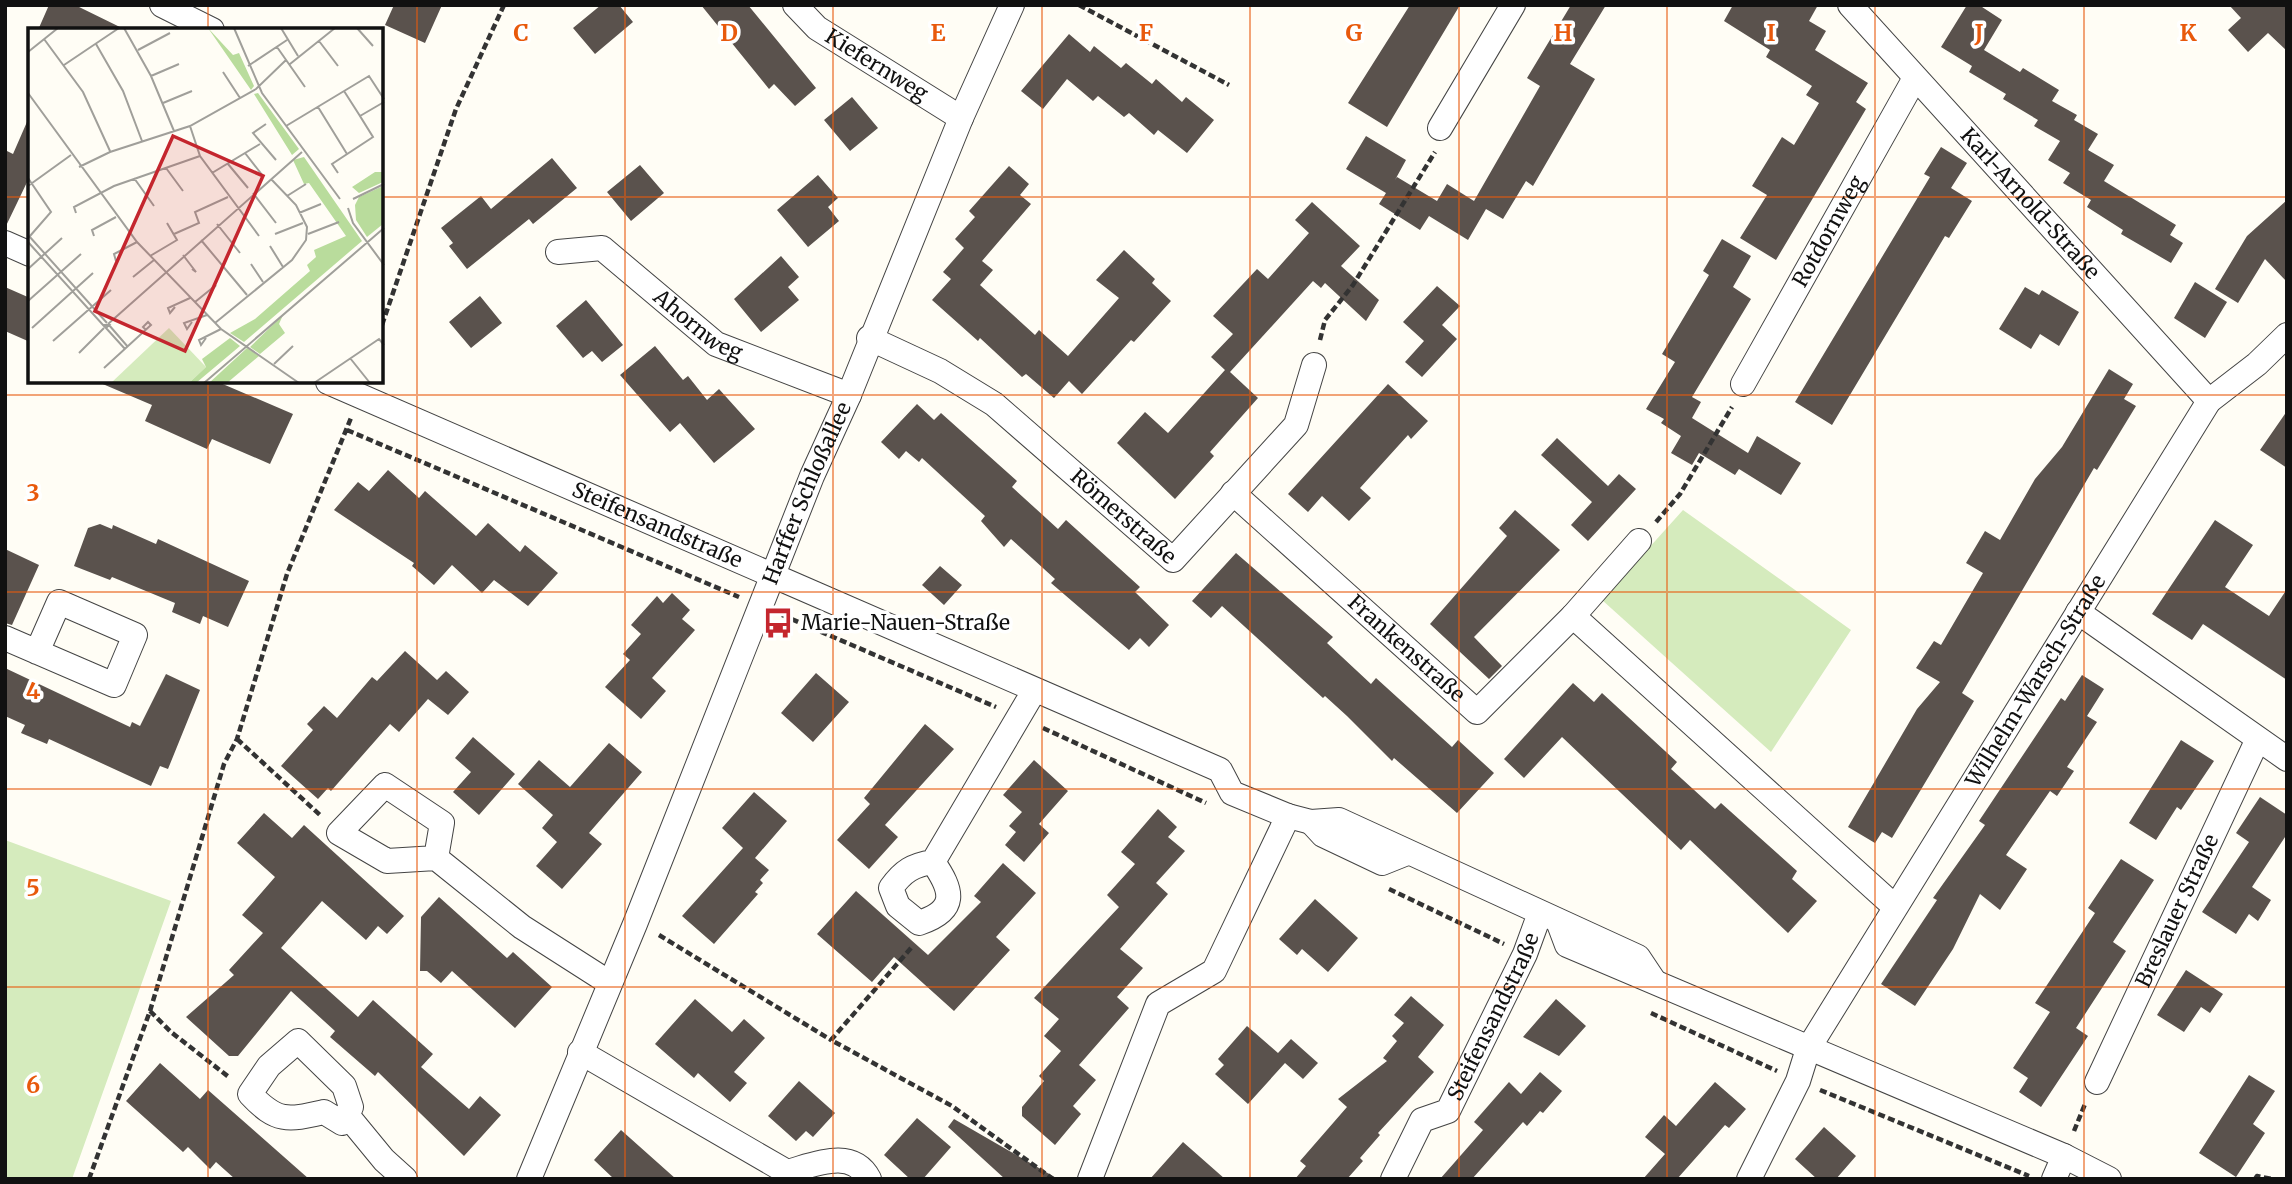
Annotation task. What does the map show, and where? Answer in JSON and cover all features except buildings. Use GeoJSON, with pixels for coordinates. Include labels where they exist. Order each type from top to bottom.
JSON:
{"type":"FeatureCollection","features":[{"type":"Feature","properties":{"kind":"street"},"geometry":{"type":"LineString","coordinates":[[162,5],[208,28]]}},
{"type":"Feature","properties":{"kind":"street","name":"Kiefernweg"},"geometry":{"type":"LineString","coordinates":[[795,5],[817,28],[961,118]]}},
{"type":"Feature","properties":{"kind":"street","name":"Harffer Schloßallee"},"geometry":{"type":"LineString","coordinates":[[529,1179],[608,982],[635,924],[870,338],[961,118],[1013,5]]}},
{"type":"Feature","properties":{"kind":"street"},"geometry":{"type":"LineString","coordinates":[[1440,128],[1513,5]]}},
{"type":"Feature","properties":{"kind":"street","name":"Karl-Arnold-Straße"},"geometry":{"type":"LineString","coordinates":[[1850,5],[2209,401]]}},
{"type":"Feature","properties":{"kind":"street","name":"Rotdornweg"},"geometry":{"type":"LineString","coordinates":[[1743,384],[1915,78]]}},
{"type":"Feature","properties":{"kind":"street"},"geometry":{"type":"LineString","coordinates":[[5,243],[28,253]]}},
{"type":"Feature","properties":{"kind":"street","name":"Ahornweg"},"geometry":{"type":"LineString","coordinates":[[558,252],[602,248],[716,344],[849,395]]}},
{"type":"Feature","properties":{"kind":"street","name":"Wilhelm-Warsch-Straße"},"geometry":{"type":"LineString","coordinates":[[1808,1049],[2209,401],[2257,364],[2287,335]]}},
{"type":"Feature","properties":{"kind":"street","name":"Römerstraße"},"geometry":{"type":"LineString","coordinates":[[870,338],[940,371],[994,404],[1173,560],[1296,425],[1314,365]]}},
{"type":"Feature","properties":{"kind":"street"},"geometry":{"type":"LineString","coordinates":[[330,383],[356,394]]}},
{"type":"Feature","properties":{"kind":"street","name":"Steifensandstraße"},"geometry":{"type":"LineString","coordinates":[[356,394],[1220,770],[1232,793],[1299,819],[1324,835],[1382,863],[1407,853],[1549,917],[1567,945],[2064,1156],[2109,1179]]}},
{"type":"Feature","properties":{"kind":"street","name":"Frankenstraße"},"geometry":{"type":"LineString","coordinates":[[1233,494],[1477,712],[1573,616],[1639,541]]}},
{"type":"Feature","properties":{"kind":"street"},"geometry":{"type":"LineString","coordinates":[[2078,612],[2287,760]]}},
{"type":"Feature","properties":{"kind":"street"},"geometry":{"type":"LineString","coordinates":[[1573,616],[1895,907]]}},
{"type":"Feature","properties":{"kind":"street"},"geometry":{"type":"LineString","coordinates":[[5,638],[37,652]]}},
{"type":"Feature","properties":{"kind":"street"},"geometry":{"type":"LineString","coordinates":[[933,862],[1034,691]]}},
{"type":"Feature","properties":{"kind":"street","name":"Breslauer Straße"},"geometry":{"type":"LineString","coordinates":[[2097,1082],[2257,741]]}},
{"type":"Feature","properties":{"kind":"street"},"geometry":{"type":"LineString","coordinates":[[436,858],[442,823],[386,785],[339,833],[387,861],[436,858],[522,927],[608,982]]}},
{"type":"Feature","properties":{"kind":"street"},"geometry":{"type":"LineString","coordinates":[[1090,1179],[1158,1004],[1214,971],[1276,835],[1299,819]]}},
{"type":"Feature","properties":{"kind":"street","name":"Steifensandstraße"},"geometry":{"type":"LineString","coordinates":[[1393,1179],[1422,1120],[1448,1111],[1525,954],[1549,917]]}},
{"type":"Feature","properties":{"kind":"street"},"geometry":{"type":"LineString","coordinates":[[298,1041],[344,1086],[351,1107],[346,1115],[342,1123],[324,1112],[291,1119],[268,1113],[250,1094],[269,1066],[298,1041]]}},
{"type":"Feature","properties":{"kind":"street"},"geometry":{"type":"LineString","coordinates":[[1749,1179],[1798,1081],[1808,1049]]}},
{"type":"Feature","properties":{"kind":"street"},"geometry":{"type":"LineString","coordinates":[[580,1052],[789,1175],[841,1159],[856,1164],[869,1179]]}},
{"type":"Feature","properties":{"kind":"street"},"geometry":{"type":"LineString","coordinates":[[346,1115],[384,1160],[405,1179]]}},
{"type":"Feature","properties":{"kind":"street"},"geometry":{"type":"LineString","coordinates":[[2054,1179],[2064,1156]]}},
{"type":"Feature","properties":{"kind":"path"},"geometry":{"type":"LineString","coordinates":[[383,322],[456,109],[504,5]]}},
{"type":"Feature","properties":{"kind":"path"},"geometry":{"type":"LineString","coordinates":[[1079,5],[1229,85]]}},
{"type":"Feature","properties":{"kind":"path"},"geometry":{"type":"LineString","coordinates":[[1314,365],[1325,320],[1353,285],[1410,194],[1435,151],[1440,128]]}},
{"type":"Feature","properties":{"kind":"path"},"geometry":{"type":"LineString","coordinates":[[1639,541],[1680,494],[1743,384]]}},
{"type":"Feature","properties":{"kind":"path"},"geometry":{"type":"LineString","coordinates":[[89,1179],[150,1011],[224,764],[237,739],[287,574],[347,430],[358,398],[356,394]]}},
{"type":"Feature","properties":{"kind":"path"},"geometry":{"type":"LineString","coordinates":[[347,430],[1020,717],[1215,807]]}},
{"type":"Feature","properties":{"kind":"path"},"geometry":{"type":"LineString","coordinates":[[237,739],[339,833]]}},
{"type":"Feature","properties":{"kind":"path"},"geometry":{"type":"LineString","coordinates":[[1378,884],[1525,954]]}},
{"type":"Feature","properties":{"kind":"path"},"geometry":{"type":"LineString","coordinates":[[635,924],[670,939],[831,1040],[953,1106],[1053,1179]]}},
{"type":"Feature","properties":{"kind":"path"},"geometry":{"type":"LineString","coordinates":[[831,1040],[917,940]]}},
{"type":"Feature","properties":{"kind":"path"},"geometry":{"type":"LineString","coordinates":[[150,1011],[171,1032],[250,1094]]}},
{"type":"Feature","properties":{"kind":"path"},"geometry":{"type":"LineString","coordinates":[[1649,1012],[1798,1081],[2035,1179]]}},
{"type":"Feature","properties":{"kind":"path"},"geometry":{"type":"LineString","coordinates":[[2064,1156],[2097,1082]]}},
{"type":"Feature","properties":{"kind":"path"},"geometry":{"type":"LineString","coordinates":[[2256,1179],[2257,1176],[2272,1179]]}},
{"type":"Feature","properties":{"kind":"green space"},"geometry":{"type":"Polygon","coordinates":[[[1683,510],[1851,630],[1771,752],[1602,600],[1683,510]]]}},
{"type":"Feature","properties":{"kind":"green space"},"geometry":{"type":"Polygon","coordinates":[[[5,840],[171,901],[72,1179],[5,1179],[5,840]]]}},
{"type":"Feature","properties":{"kind":"place","name":"Marie-Nauen-Straße"},"geometry":{"type":"Point","coordinates":[778,623]}}]}
